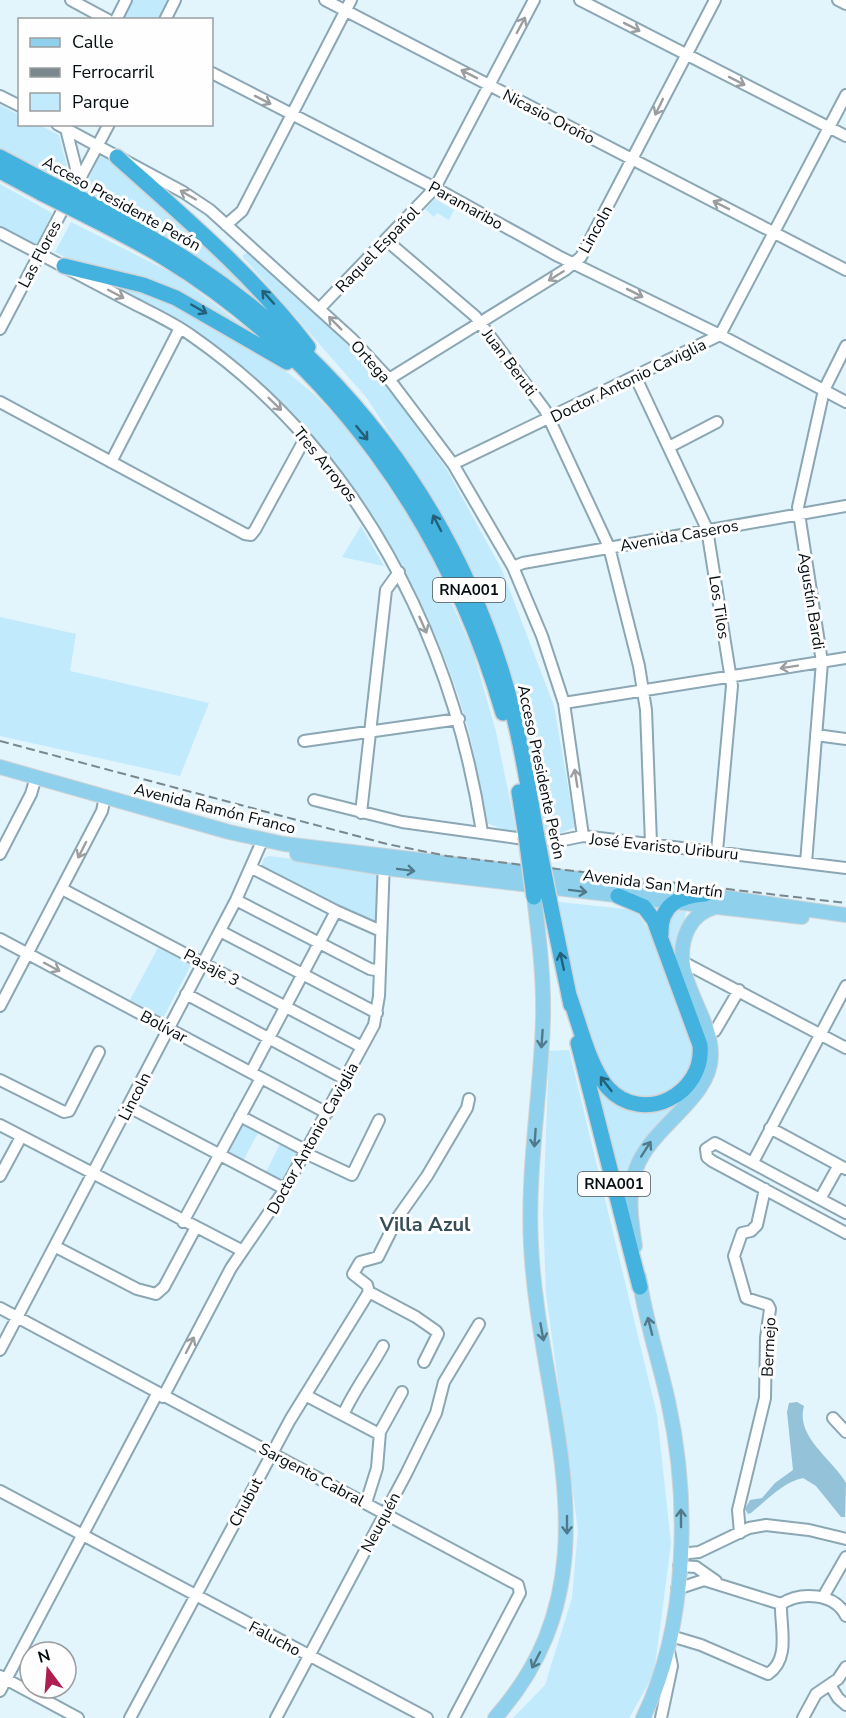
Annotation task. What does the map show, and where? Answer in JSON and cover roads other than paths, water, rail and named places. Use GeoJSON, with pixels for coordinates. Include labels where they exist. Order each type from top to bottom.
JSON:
{"type":"FeatureCollection","features":[{"type":"Feature","properties":{"kind":"highway","name":"Acceso Presidente Perón"},"geometry":{"type":"LineString","coordinates":[[0,157],[44,188]]}},
{"type":"Feature","properties":{"kind":"highway"},"geometry":{"type":"LineString","coordinates":[[117,157],[264,292],[327,382]]}},
{"type":"Feature","properties":{"kind":"highway","name":"Acceso Presidente Perón"},"geometry":{"type":"LineString","coordinates":[[0,171],[44,188],[88,209],[163,256],[327,382],[402,489],[456,587],[483,652],[504,716],[532,836],[541,898],[569,994],[582,1061],[640,1287]]}},
{"type":"Feature","properties":{"kind":"highway"},"geometry":{"type":"LineString","coordinates":[[64,266],[143,285],[189,303],[327,382]]}},
{"type":"Feature","properties":{"kind":"highway"},"geometry":{"type":"LineString","coordinates":[[663,944],[661,923],[677,898],[705,894]]}},
{"type":"Feature","properties":{"kind":"highway"},"geometry":{"type":"LineString","coordinates":[[569,994],[598,1074],[616,1095],[635,1104],[653,1105],[668,1101],[686,1089],[695,1076],[701,1052],[698,1036],[654,920],[644,907],[618,896]]}},
{"type":"Feature","properties":{"kind":"main road","name":"Avenida Ramón Franco"},"geometry":{"type":"LineString","coordinates":[[0,767],[35,781],[262,843],[459,870]]}},
{"type":"Feature","properties":{"kind":"main road","name":"Avenida Ramón Franco"},"geometry":{"type":"LineString","coordinates":[[0,776],[35,781]]}},
{"type":"Feature","properties":{"kind":"main road","name":"Avenida San Martín"},"geometry":{"type":"LineString","coordinates":[[459,870],[677,898],[716,907],[846,922]]}},
{"type":"Feature","properties":{"kind":"main road","name":"Avenida San Martín"},"geometry":{"type":"LineString","coordinates":[[501,876],[618,896],[677,898]]}},
{"type":"Feature","properties":{"kind":"main road","name":"Avenida San Martín"},"geometry":{"type":"LineString","coordinates":[[705,894],[846,915]]}},
{"type":"Feature","properties":{"kind":"main road"},"geometry":{"type":"LineString","coordinates":[[495,1718],[525,1680],[544,1644],[558,1600],[567,1549],[564,1467],[536,1296],[531,1245],[532,1177],[543,1009],[541,898]]}},
{"type":"Feature","properties":{"kind":"main road"},"geometry":{"type":"LineString","coordinates":[[677,898],[689,926]]}},
{"type":"Feature","properties":{"kind":"main road"},"geometry":{"type":"LineString","coordinates":[[643,1718],[669,1651],[679,1560],[680,1485],[673,1429],[640,1287],[631,1213],[634,1175],[641,1156],[653,1138],[701,1086],[711,1057],[708,1035],[681,961],[683,942],[689,926],[702,912],[716,907]]}},
{"type":"Feature","properties":{"kind":"street"},"geometry":{"type":"LineString","coordinates":[[71,0],[104,18]]}},
{"type":"Feature","properties":{"kind":"street"},"geometry":{"type":"LineString","coordinates":[[117,18],[126,0]]}},
{"type":"Feature","properties":{"kind":"street"},"geometry":{"type":"LineString","coordinates":[[166,18],[175,0]]}},
{"type":"Feature","properties":{"kind":"street","name":"Nicasio Oroño"},"geometry":{"type":"LineString","coordinates":[[326,0],[846,270]]}},
{"type":"Feature","properties":{"kind":"street"},"geometry":{"type":"LineString","coordinates":[[226,225],[242,211],[351,0]]}},
{"type":"Feature","properties":{"kind":"street","name":"Raquel Español"},"geometry":{"type":"LineString","coordinates":[[320,308],[435,188],[534,0]]}},
{"type":"Feature","properties":{"kind":"street"},"geometry":{"type":"LineString","coordinates":[[580,0],[846,136]]}},
{"type":"Feature","properties":{"kind":"street","name":"Lincoln"},"geometry":{"type":"LineString","coordinates":[[389,380],[576,263],[587,247],[715,0]]}},
{"type":"Feature","properties":{"kind":"street"},"geometry":{"type":"LineString","coordinates":[[838,0],[846,4]]}},
{"type":"Feature","properties":{"kind":"street","name":"Paramaribo"},"geometry":{"type":"LineString","coordinates":[[213,74],[435,188],[558,256],[720,335],[846,402]]}},
{"type":"Feature","properties":{"kind":"street","name":"Doctor Antonio Caviglia"},"geometry":{"type":"LineString","coordinates":[[453,464],[636,378],[720,335],[846,95]]}},
{"type":"Feature","properties":{"kind":"street"},"geometry":{"type":"LineString","coordinates":[[0,96],[18,105]]}},
{"type":"Feature","properties":{"kind":"street"},"geometry":{"type":"LineString","coordinates":[[63,126],[77,184],[108,126]]}},
{"type":"Feature","properties":{"kind":"street","name":"Ortega"},"geometry":{"type":"LineString","coordinates":[[63,126],[97,147],[198,201],[226,225],[320,308],[389,380],[453,464],[513,567],[542,636],[564,703],[583,836]]}},
{"type":"Feature","properties":{"kind":"street","name":"Las Flores"},"geometry":{"type":"LineString","coordinates":[[0,329],[62,211]]}},
{"type":"Feature","properties":{"kind":"street","name":"Tres Arroyos"},"geometry":{"type":"LineString","coordinates":[[0,233],[180,328],[210,349],[268,397],[344,483],[371,521],[399,572],[433,647],[459,718],[483,832]]}},
{"type":"Feature","properties":{"kind":"street","name":"Juan Beruti"},"geometry":{"type":"LineString","coordinates":[[386,240],[481,323],[550,418],[609,547],[643,690],[647,719],[651,843]]}},
{"type":"Feature","properties":{"kind":"street"},"geometry":{"type":"LineString","coordinates":[[111,462],[180,328]]}},
{"type":"Feature","properties":{"kind":"street","name":"Agustín Bardi"},"geometry":{"type":"LineString","coordinates":[[806,863],[822,662],[799,514],[799,501],[824,390],[846,346]]}},
{"type":"Feature","properties":{"kind":"street","name":"Los Tilos"},"geometry":{"type":"LineString","coordinates":[[636,378],[707,529],[732,675],[717,851]]}},
{"type":"Feature","properties":{"kind":"street"},"geometry":{"type":"LineString","coordinates":[[0,402],[250,535],[255,530],[302,444],[308,440]]}},
{"type":"Feature","properties":{"kind":"street"},"geometry":{"type":"LineString","coordinates":[[669,447],[717,422]]}},
{"type":"Feature","properties":{"kind":"street","name":"Avenida Caseros"},"geometry":{"type":"LineString","coordinates":[[513,567],[707,529],[846,506]]}},
{"type":"Feature","properties":{"kind":"street"},"geometry":{"type":"LineString","coordinates":[[361,813],[386,590],[399,572]]}},
{"type":"Feature","properties":{"kind":"street"},"geometry":{"type":"LineString","coordinates":[[564,703],[846,658]]}},
{"type":"Feature","properties":{"kind":"street"},"geometry":{"type":"LineString","coordinates":[[304,741],[459,718]]}},
{"type":"Feature","properties":{"kind":"street"},"geometry":{"type":"LineString","coordinates":[[816,735],[846,739]]}},
{"type":"Feature","properties":{"kind":"street"},"geometry":{"type":"LineString","coordinates":[[0,854],[35,781]]}},
{"type":"Feature","properties":{"kind":"street"},"geometry":{"type":"LineString","coordinates":[[0,1006],[62,889],[104,800]]}},
{"type":"Feature","properties":{"kind":"street","name":"José Evaristo Uriburu"},"geometry":{"type":"LineString","coordinates":[[314,800],[402,822],[516,838],[559,841],[583,836],[846,868]]}},
{"type":"Feature","properties":{"kind":"street","name":"Lincoln"},"geometry":{"type":"LineString","coordinates":[[0,1350],[220,931],[262,843]]}},
{"type":"Feature","properties":{"kind":"street","name":"Doctor Antonio Caviglia"},"geometry":{"type":"LineString","coordinates":[[0,1690],[3,1678],[160,1395],[241,1251],[265,1221],[285,1189],[374,1025],[380,971],[384,861]]}},
{"type":"Feature","properties":{"kind":"street"},"geometry":{"type":"LineString","coordinates":[[252,868],[381,931]]}},
{"type":"Feature","properties":{"kind":"street","name":"Pasaje 3"},"geometry":{"type":"LineString","coordinates":[[62,889],[362,1047]]}},
{"type":"Feature","properties":{"kind":"street"},"geometry":{"type":"LineString","coordinates":[[236,900],[319,944],[370,969],[380,971]]}},
{"type":"Feature","properties":{"kind":"street"},"geometry":{"type":"LineString","coordinates":[[251,1072],[336,911]]}},
{"type":"Feature","properties":{"kind":"street"},"geometry":{"type":"LineString","coordinates":[[220,931],[377,1013]]}},
{"type":"Feature","properties":{"kind":"street","name":"Bolívar"},"geometry":{"type":"LineString","coordinates":[[0,939],[327,1113]]}},
{"type":"Feature","properties":{"kind":"street"},"geometry":{"type":"LineString","coordinates":[[681,961],[846,1048]]}},
{"type":"Feature","properties":{"kind":"street"},"geometry":{"type":"LineString","coordinates":[[753,1162],[846,986]]}},
{"type":"Feature","properties":{"kind":"street"},"geometry":{"type":"LineString","coordinates":[[715,1031],[739,990]]}},
{"type":"Feature","properties":{"kind":"street"},"geometry":{"type":"LineString","coordinates":[[186,994],[345,1079]]}},
{"type":"Feature","properties":{"kind":"street"},"geometry":{"type":"LineString","coordinates":[[0,1080],[64,1112],[69,1111],[99,1052]]}},
{"type":"Feature","properties":{"kind":"street"},"geometry":{"type":"LineString","coordinates":[[183,1222],[261,1078]]}},
{"type":"Feature","properties":{"kind":"street"},"geometry":{"type":"LineString","coordinates":[[424,1362],[438,1334],[436,1331],[416,1317],[369,1292],[367,1285],[353,1274],[360,1262],[378,1257],[398,1217],[422,1185],[467,1108],[469,1100]]}},
{"type":"Feature","properties":{"kind":"street"},"geometry":{"type":"LineString","coordinates":[[129,1107],[285,1189]]}},
{"type":"Feature","properties":{"kind":"street"},"geometry":{"type":"LineString","coordinates":[[240,1116],[352,1174],[379,1120]]}},
{"type":"Feature","properties":{"kind":"street"},"geometry":{"type":"LineString","coordinates":[[0,1125],[195,1229],[241,1251]]}},
{"type":"Feature","properties":{"kind":"street"},"geometry":{"type":"LineString","coordinates":[[770,1128],[843,1167],[820,1199]]}},
{"type":"Feature","properties":{"kind":"street"},"geometry":{"type":"LineString","coordinates":[[0,1176],[21,1137]]}},
{"type":"Feature","properties":{"kind":"street"},"geometry":{"type":"LineString","coordinates":[[846,1214],[716,1143],[706,1149],[707,1157],[712,1161],[846,1233]]}},
{"type":"Feature","properties":{"kind":"street","name":"Bermejo"},"geometry":{"type":"LineString","coordinates":[[740,1533],[738,1510],[765,1398],[766,1338],[770,1309],[768,1305],[747,1298],[734,1256],[742,1233],[752,1231],[757,1225],[765,1189]]}},
{"type":"Feature","properties":{"kind":"street"},"geometry":{"type":"LineString","coordinates":[[56,1246],[137,1289],[156,1294],[164,1287],[195,1229]]}},
{"type":"Feature","properties":{"kind":"street","name":"Chubut"},"geometry":{"type":"LineString","coordinates":[[130,1718],[272,1453],[369,1292]]}},
{"type":"Feature","properties":{"kind":"street","name":"Sargento Cabral"},"geometry":{"type":"LineString","coordinates":[[0,1308],[518,1585],[520,1590],[454,1718]]}},
{"type":"Feature","properties":{"kind":"street","name":"Neuquén"},"geometry":{"type":"LineString","coordinates":[[276,1718],[436,1413],[444,1382],[479,1324]]}},
{"type":"Feature","properties":{"kind":"street"},"geometry":{"type":"LineString","coordinates":[[343,1415],[354,1392],[365,1379],[383,1346]]}},
{"type":"Feature","properties":{"kind":"street"},"geometry":{"type":"LineString","coordinates":[[366,1503],[377,1468],[379,1434],[402,1392]]}},
{"type":"Feature","properties":{"kind":"street"},"geometry":{"type":"LineString","coordinates":[[307,1396],[379,1434]]}},
{"type":"Feature","properties":{"kind":"street"},"geometry":{"type":"LineString","coordinates":[[833,1418],[846,1432]]}},
{"type":"Feature","properties":{"kind":"street","name":"Falucho"},"geometry":{"type":"LineString","coordinates":[[0,1491],[427,1718]]}},
{"type":"Feature","properties":{"kind":"street"},"geometry":{"type":"LineString","coordinates":[[679,1560],[755,1526],[766,1525],[809,1530],[846,1539]]}},
{"type":"Feature","properties":{"kind":"street"},"geometry":{"type":"LineString","coordinates":[[823,1597],[846,1557]]}},
{"type":"Feature","properties":{"kind":"street"},"geometry":{"type":"LineString","coordinates":[[679,1560],[696,1567],[718,1582]]}},
{"type":"Feature","properties":{"kind":"street"},"geometry":{"type":"LineString","coordinates":[[677,1588],[704,1580],[718,1582],[781,1604],[794,1598],[823,1597],[845,1609]]}},
{"type":"Feature","properties":{"kind":"street"},"geometry":{"type":"LineString","coordinates":[[671,1636],[702,1645],[768,1674],[778,1662],[783,1645],[781,1604]]}},
{"type":"Feature","properties":{"kind":"street"},"geometry":{"type":"LineString","coordinates":[[661,1718],[672,1666],[669,1651]]}},
{"type":"Feature","properties":{"kind":"street"},"geometry":{"type":"LineString","coordinates":[[803,1718],[816,1694],[830,1685],[846,1667]]}},
{"type":"Feature","properties":{"kind":"street"},"geometry":{"type":"LineString","coordinates":[[3,1678],[78,1718]]}},
{"type":"Feature","properties":{"kind":"street"},"geometry":{"type":"LineString","coordinates":[[830,1685],[838,1698],[846,1704]]}},
{"type":"Feature","properties":{"kind":"railway"},"geometry":{"type":"LineString","coordinates":[[0,741],[387,844],[447,856],[846,903]]}},
{"type":"Feature","properties":{"kind":"district","name":"Villa Azul"},"geometry":{"type":"Point","coordinates":[425,1224]}}]}
